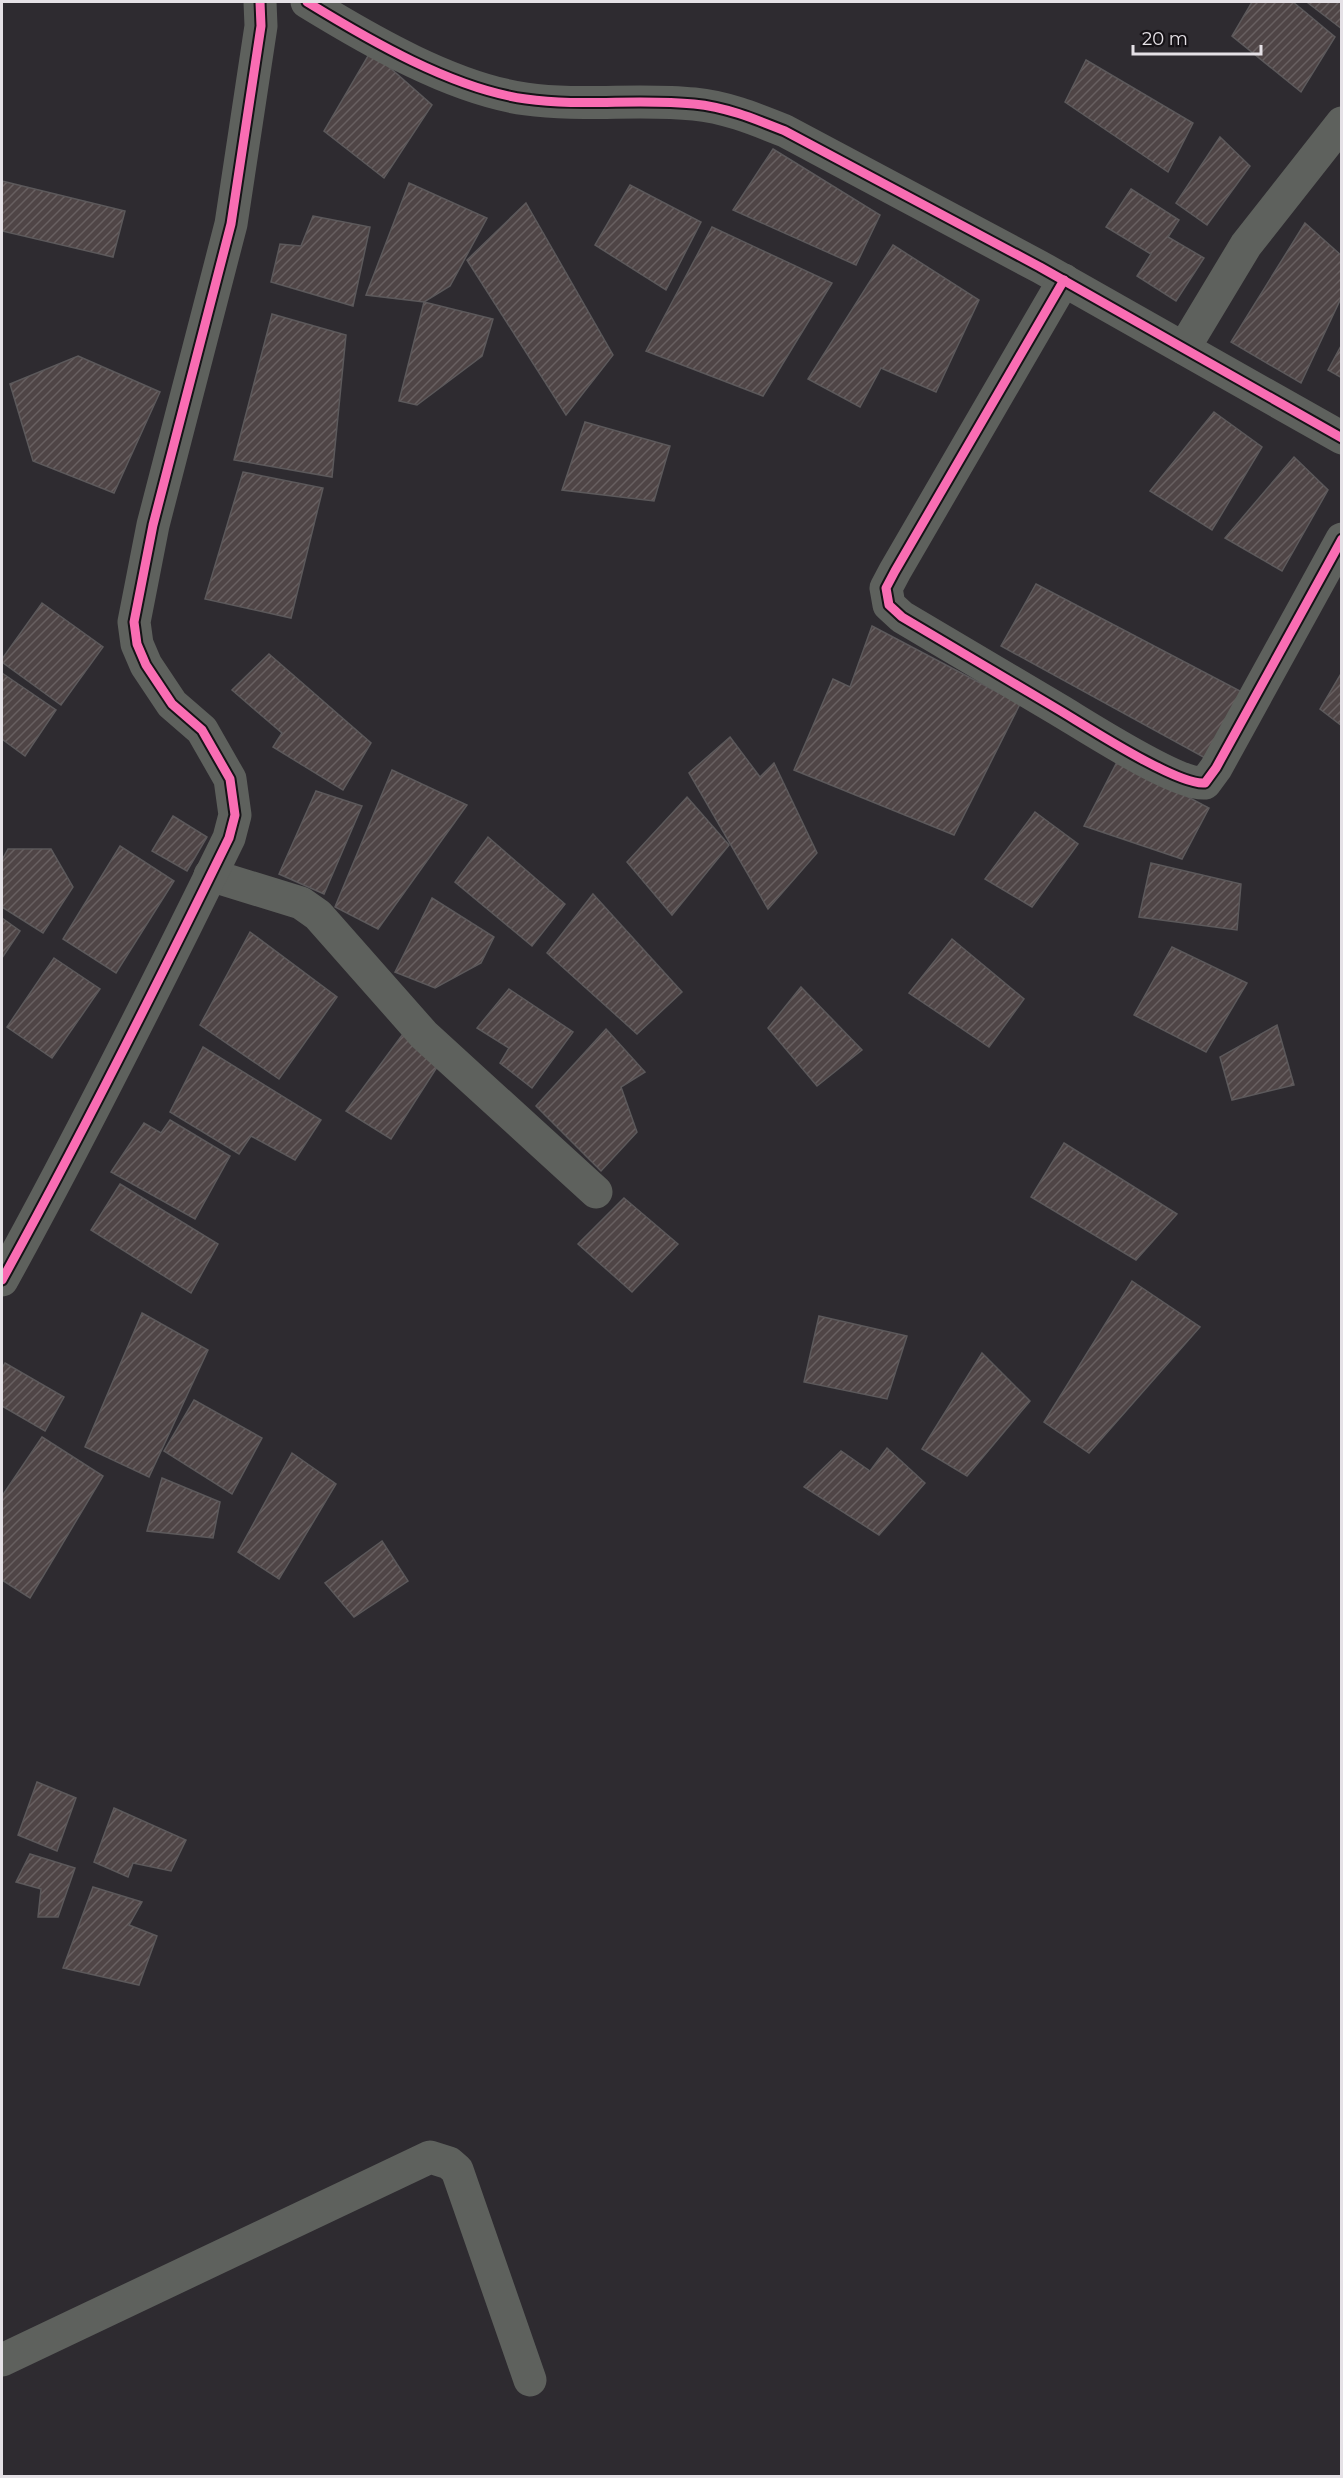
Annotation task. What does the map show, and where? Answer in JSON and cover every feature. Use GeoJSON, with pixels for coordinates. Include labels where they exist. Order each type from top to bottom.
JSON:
{"type":"FeatureCollection","features":[{"type":"Feature","properties":{"kind":"street"},"geometry":{"type":"LineString","coordinates":[[2,1280],[50,1192],[229,838],[234,815],[230,778],[201,730],[172,704],[146,665],[137,644],[134,622],[153,525],[231,224],[261,26],[261,2]]}},
{"type":"Feature","properties":{"kind":"street"},"geometry":{"type":"LineString","coordinates":[[308,2],[441,75],[487,91],[525,99],[574,103],[694,104],[749,116],[785,131],[1064,280],[1341,438]]}},
{"type":"Feature","properties":{"kind":"street"},"geometry":{"type":"LineString","coordinates":[[1184,348],[1246,245],[1341,123]]}},
{"type":"Feature","properties":{"kind":"street"},"geometry":{"type":"LineString","coordinates":[[1064,280],[895,571],[886,588],[889,605],[902,617],[1135,755],[1180,778],[1197,784],[1204,783],[1216,768],[1341,539]]}},
{"type":"Feature","properties":{"kind":"street"},"geometry":{"type":"LineString","coordinates":[[210,875],[301,903],[318,915],[424,1035],[596,1192]]}},
{"type":"Feature","properties":{"kind":"street"},"geometry":{"type":"LineString","coordinates":[[2,2360],[430,2157],[449,2163],[457,2170],[530,2380]]}},
{"type":"Feature","properties":{"kind":"building"},"geometry":{"type":"Polygon","coordinates":[[[1252,2],[1293,2],[1335,37],[1301,92],[1232,36],[1252,2]]]}},
{"type":"Feature","properties":{"kind":"building"},"geometry":{"type":"Polygon","coordinates":[[[1342,2],[1342,29],[1308,3],[1342,2]]]}},
{"type":"Feature","properties":{"kind":"building"},"geometry":{"type":"Polygon","coordinates":[[[371,51],[432,105],[384,178],[324,131],[371,51]]]}},
{"type":"Feature","properties":{"kind":"building"},"geometry":{"type":"Polygon","coordinates":[[[1086,60],[1193,123],[1168,172],[1065,102],[1086,60]]]}},
{"type":"Feature","properties":{"kind":"building"},"geometry":{"type":"Polygon","coordinates":[[[1220,137],[1250,166],[1207,225],[1176,203],[1220,137]]]}},
{"type":"Feature","properties":{"kind":"building"},"geometry":{"type":"Polygon","coordinates":[[[773,149],[880,215],[856,265],[733,210],[773,149]]]}},
{"type":"Feature","properties":{"kind":"building"},"geometry":{"type":"Polygon","coordinates":[[[2,181],[125,211],[113,257],[2,231],[2,181]]]}},
{"type":"Feature","properties":{"kind":"building"},"geometry":{"type":"Polygon","coordinates":[[[409,183],[487,218],[450,286],[424,302],[366,295],[409,183]]]}},
{"type":"Feature","properties":{"kind":"building"},"geometry":{"type":"Polygon","coordinates":[[[630,185],[701,222],[666,290],[595,245],[630,185]]]}},
{"type":"Feature","properties":{"kind":"building"},"geometry":{"type":"Polygon","coordinates":[[[1131,189],[1179,220],[1168,237],[1204,258],[1176,301],[1137,276],[1151,254],[1106,227],[1131,189]]]}},
{"type":"Feature","properties":{"kind":"building"},"geometry":{"type":"Polygon","coordinates":[[[526,203],[613,355],[566,415],[467,260],[526,203]]]}},
{"type":"Feature","properties":{"kind":"building"},"geometry":{"type":"Polygon","coordinates":[[[313,216],[370,227],[353,306],[271,282],[280,244],[301,246],[313,216]]]}},
{"type":"Feature","properties":{"kind":"building"},"geometry":{"type":"Polygon","coordinates":[[[1305,223],[1342,256],[1342,296],[1301,383],[1231,342],[1305,223]]]}},
{"type":"Feature","properties":{"kind":"building"},"geometry":{"type":"Polygon","coordinates":[[[712,227],[832,283],[763,396],[646,351],[712,227]]]}},
{"type":"Feature","properties":{"kind":"building"},"geometry":{"type":"Polygon","coordinates":[[[893,245],[979,300],[936,392],[881,368],[860,407],[808,379],[893,245]]]}},
{"type":"Feature","properties":{"kind":"building"},"geometry":{"type":"Polygon","coordinates":[[[424,302],[493,319],[482,356],[417,405],[399,401],[424,302]]]}},
{"type":"Feature","properties":{"kind":"building"},"geometry":{"type":"Polygon","coordinates":[[[272,314],[346,335],[332,477],[234,460],[272,314]]]}},
{"type":"Feature","properties":{"kind":"building"},"geometry":{"type":"Polygon","coordinates":[[[1342,344],[1342,378],[1328,370],[1342,344]]]}},
{"type":"Feature","properties":{"kind":"building"},"geometry":{"type":"Polygon","coordinates":[[[78,356],[160,392],[114,493],[33,461],[10,384],[78,356]]]}},
{"type":"Feature","properties":{"kind":"building"},"geometry":{"type":"Polygon","coordinates":[[[1214,412],[1262,447],[1212,530],[1150,491],[1214,412]]]}},
{"type":"Feature","properties":{"kind":"building"},"geometry":{"type":"Polygon","coordinates":[[[585,422],[670,446],[654,501],[562,490],[585,422]]]}},
{"type":"Feature","properties":{"kind":"building"},"geometry":{"type":"Polygon","coordinates":[[[1294,457],[1328,490],[1282,571],[1225,538],[1294,457]]]}},
{"type":"Feature","properties":{"kind":"building"},"geometry":{"type":"Polygon","coordinates":[[[243,472],[323,488],[291,618],[205,599],[243,472]]]}},
{"type":"Feature","properties":{"kind":"building"},"geometry":{"type":"Polygon","coordinates":[[[1036,584],[1242,692],[1207,759],[1001,646],[1036,584]]]}},
{"type":"Feature","properties":{"kind":"building"},"geometry":{"type":"Polygon","coordinates":[[[42,603],[103,647],[61,705],[2,662],[42,603]]]}},
{"type":"Feature","properties":{"kind":"building"},"geometry":{"type":"Polygon","coordinates":[[[872,626],[1020,704],[954,835],[794,770],[833,679],[850,687],[872,626]]]}},
{"type":"Feature","properties":{"kind":"building"},"geometry":{"type":"Polygon","coordinates":[[[269,654],[371,743],[343,790],[273,747],[282,733],[232,690],[269,654]]]}},
{"type":"Feature","properties":{"kind":"building"},"geometry":{"type":"Polygon","coordinates":[[[1342,672],[1342,726],[1320,709],[1342,672]]]}},
{"type":"Feature","properties":{"kind":"building"},"geometry":{"type":"Polygon","coordinates":[[[2,673],[56,710],[25,756],[2,739],[2,673]]]}},
{"type":"Feature","properties":{"kind":"building"},"geometry":{"type":"Polygon","coordinates":[[[730,737],[760,777],[774,763],[817,853],[768,909],[689,773],[730,737]]]}},
{"type":"Feature","properties":{"kind":"building"},"geometry":{"type":"Polygon","coordinates":[[[1118,760],[1209,808],[1182,859],[1084,826],[1118,760]]]}},
{"type":"Feature","properties":{"kind":"building"},"geometry":{"type":"Polygon","coordinates":[[[392,770],[467,805],[378,929],[335,907],[392,770]]]}},
{"type":"Feature","properties":{"kind":"building"},"geometry":{"type":"Polygon","coordinates":[[[316,791],[362,806],[324,894],[279,874],[316,791]]]}},
{"type":"Feature","properties":{"kind":"building"},"geometry":{"type":"Polygon","coordinates":[[[687,797],[729,845],[672,915],[627,862],[687,797]]]}},
{"type":"Feature","properties":{"kind":"building"},"geometry":{"type":"Polygon","coordinates":[[[1035,812],[1078,844],[1032,907],[985,879],[1035,812]]]}},
{"type":"Feature","properties":{"kind":"building"},"geometry":{"type":"Polygon","coordinates":[[[173,816],[207,837],[187,871],[152,851],[173,816]]]}},
{"type":"Feature","properties":{"kind":"building"},"geometry":{"type":"Polygon","coordinates":[[[488,837],[565,904],[532,946],[455,882],[488,837]]]}},
{"type":"Feature","properties":{"kind":"building"},"geometry":{"type":"Polygon","coordinates":[[[120,846],[174,881],[116,973],[63,939],[120,846]]]}},
{"type":"Feature","properties":{"kind":"building"},"geometry":{"type":"Polygon","coordinates":[[[8,849],[51,849],[73,887],[43,933],[2,907],[2,860],[8,849]]]}},
{"type":"Feature","properties":{"kind":"building"},"geometry":{"type":"Polygon","coordinates":[[[1151,863],[1241,884],[1237,930],[1139,917],[1151,863]]]}},
{"type":"Feature","properties":{"kind":"building"},"geometry":{"type":"Polygon","coordinates":[[[593,894],[682,992],[637,1034],[547,953],[593,894]]]}},
{"type":"Feature","properties":{"kind":"building"},"geometry":{"type":"Polygon","coordinates":[[[432,898],[494,937],[481,963],[435,988],[395,972],[432,898]]]}},
{"type":"Feature","properties":{"kind":"building"},"geometry":{"type":"Polygon","coordinates":[[[2,918],[20,931],[2,958],[2,918]]]}},
{"type":"Feature","properties":{"kind":"building"},"geometry":{"type":"Polygon","coordinates":[[[250,932],[337,997],[279,1079],[200,1025],[250,932]]]}},
{"type":"Feature","properties":{"kind":"building"},"geometry":{"type":"Polygon","coordinates":[[[952,939],[1024,999],[989,1047],[909,993],[952,939]]]}},
{"type":"Feature","properties":{"kind":"building"},"geometry":{"type":"Polygon","coordinates":[[[1172,947],[1247,983],[1206,1052],[1134,1015],[1172,947]]]}},
{"type":"Feature","properties":{"kind":"building"},"geometry":{"type":"Polygon","coordinates":[[[54,958],[100,989],[52,1058],[7,1027],[54,958]]]}},
{"type":"Feature","properties":{"kind":"building"},"geometry":{"type":"Polygon","coordinates":[[[801,987],[862,1050],[817,1086],[768,1028],[801,987]]]}},
{"type":"Feature","properties":{"kind":"building"},"geometry":{"type":"Polygon","coordinates":[[[509,989],[573,1032],[532,1088],[500,1063],[509,1048],[477,1028],[509,989]]]}},
{"type":"Feature","properties":{"kind":"building"},"geometry":{"type":"Polygon","coordinates":[[[1277,1025],[1294,1085],[1232,1100],[1220,1057],[1277,1025]]]}},
{"type":"Feature","properties":{"kind":"building"},"geometry":{"type":"Polygon","coordinates":[[[606,1029],[645,1072],[621,1087],[637,1132],[601,1171],[536,1106],[606,1029]]]}},
{"type":"Feature","properties":{"kind":"building"},"geometry":{"type":"Polygon","coordinates":[[[403,1034],[437,1067],[391,1139],[346,1111],[403,1034]]]}},
{"type":"Feature","properties":{"kind":"building"},"geometry":{"type":"Polygon","coordinates":[[[203,1047],[321,1120],[295,1160],[251,1136],[239,1154],[170,1112],[203,1047]]]}},
{"type":"Feature","properties":{"kind":"building"},"geometry":{"type":"Polygon","coordinates":[[[170,1120],[230,1156],[195,1219],[111,1172],[144,1123],[161,1133],[170,1120]]]}},
{"type":"Feature","properties":{"kind":"building"},"geometry":{"type":"Polygon","coordinates":[[[1064,1143],[1177,1214],[1136,1260],[1031,1197],[1064,1143]]]}},
{"type":"Feature","properties":{"kind":"building"},"geometry":{"type":"Polygon","coordinates":[[[120,1184],[218,1244],[191,1293],[91,1230],[120,1184]]]}},
{"type":"Feature","properties":{"kind":"building"},"geometry":{"type":"Polygon","coordinates":[[[624,1198],[678,1244],[632,1292],[578,1244],[624,1198]]]}},
{"type":"Feature","properties":{"kind":"building"},"geometry":{"type":"Polygon","coordinates":[[[1132,1281],[1200,1327],[1089,1453],[1044,1422],[1132,1281]]]}},
{"type":"Feature","properties":{"kind":"building"},"geometry":{"type":"Polygon","coordinates":[[[142,1313],[208,1350],[149,1477],[85,1447],[142,1313]]]}},
{"type":"Feature","properties":{"kind":"building"},"geometry":{"type":"Polygon","coordinates":[[[819,1316],[907,1336],[887,1399],[804,1382],[819,1316]]]}},
{"type":"Feature","properties":{"kind":"building"},"geometry":{"type":"Polygon","coordinates":[[[982,1353],[1030,1401],[967,1476],[922,1449],[982,1353]]]}},
{"type":"Feature","properties":{"kind":"building"},"geometry":{"type":"Polygon","coordinates":[[[5,1363],[64,1397],[45,1431],[2,1406],[2,1368],[5,1363]]]}},
{"type":"Feature","properties":{"kind":"building"},"geometry":{"type":"Polygon","coordinates":[[[194,1400],[262,1438],[232,1494],[164,1451],[194,1400]]]}},
{"type":"Feature","properties":{"kind":"building"},"geometry":{"type":"Polygon","coordinates":[[[42,1437],[103,1476],[30,1598],[2,1580],[2,1496],[42,1437]]]}},
{"type":"Feature","properties":{"kind":"building"},"geometry":{"type":"Polygon","coordinates":[[[887,1448],[925,1483],[879,1535],[804,1487],[841,1451],[870,1471],[887,1448]]]}},
{"type":"Feature","properties":{"kind":"building"},"geometry":{"type":"Polygon","coordinates":[[[292,1453],[336,1484],[279,1579],[238,1552],[292,1453]]]}},
{"type":"Feature","properties":{"kind":"building"},"geometry":{"type":"Polygon","coordinates":[[[162,1478],[220,1502],[213,1538],[147,1531],[162,1478]]]}},
{"type":"Feature","properties":{"kind":"building"},"geometry":{"type":"Polygon","coordinates":[[[382,1541],[408,1581],[354,1617],[325,1583],[382,1541]]]}},
{"type":"Feature","properties":{"kind":"building"},"geometry":{"type":"Polygon","coordinates":[[[37,1782],[76,1798],[57,1851],[18,1835],[37,1782]]]}},
{"type":"Feature","properties":{"kind":"building"},"geometry":{"type":"Polygon","coordinates":[[[114,1808],[186,1840],[171,1871],[133,1863],[128,1877],[94,1862],[114,1808]]]}},
{"type":"Feature","properties":{"kind":"building"},"geometry":{"type":"Polygon","coordinates":[[[30,1854],[75,1868],[58,1917],[38,1917],[41,1889],[16,1882],[30,1854]]]}},
{"type":"Feature","properties":{"kind":"building"},"geometry":{"type":"Polygon","coordinates":[[[93,1887],[142,1902],[129,1925],[157,1936],[139,1985],[63,1968],[93,1887]]]}},
{"type":"Feature","properties":{"kind":"cycle path"},"geometry":{"type":"LineString","coordinates":[[2,1280],[146,1005],[229,838],[235,815],[230,779],[202,730],[172,704],[146,665],[137,644],[134,622],[153,525],[231,224],[261,26],[260,2]]}},
{"type":"Feature","properties":{"kind":"cycle path"},"geometry":{"type":"LineString","coordinates":[[307,2],[412,61],[498,94],[547,101],[673,102],[706,106],[740,114],[785,131],[1040,267],[1342,438]]}},
{"type":"Feature","properties":{"kind":"cycle path"},"geometry":{"type":"LineString","coordinates":[[1064,280],[895,571],[886,588],[889,605],[902,617],[1132,754],[1175,775],[1205,783],[1216,768],[1342,539]]}}]}
